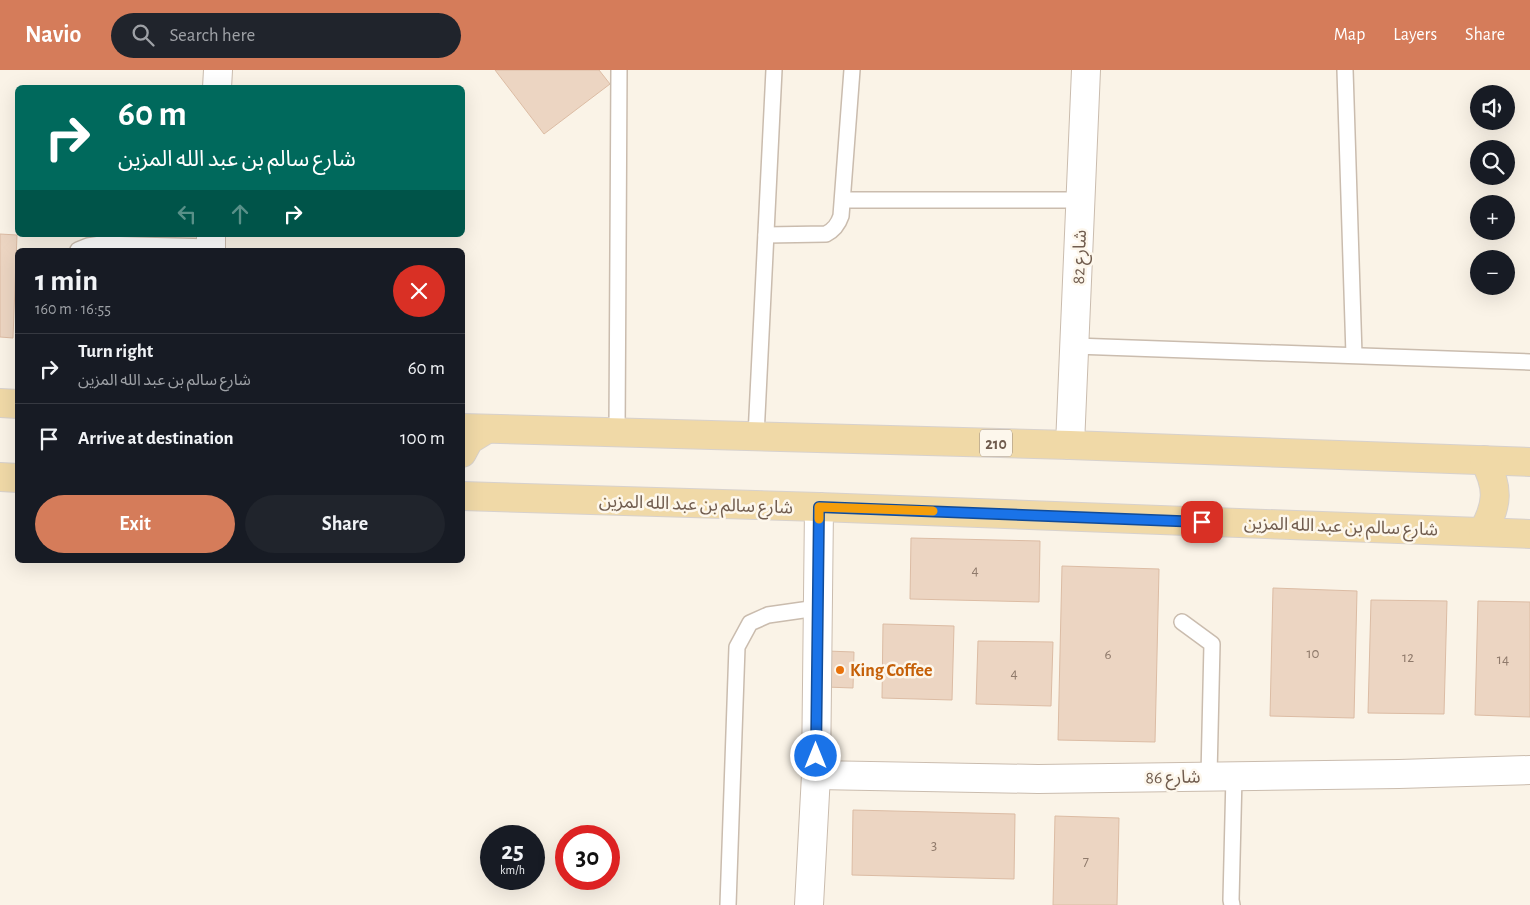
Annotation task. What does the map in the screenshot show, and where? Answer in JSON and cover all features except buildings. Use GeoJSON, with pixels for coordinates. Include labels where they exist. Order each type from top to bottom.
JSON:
{"type":"FeatureCollection","features":[{"type":"Feature","properties":{"kind":"main road"},"geometry":{"type":"LineString","coordinates":[[0,403],[15,404]]}},
{"type":"Feature","properties":{"kind":"main road","name":"210"},"geometry":{"type":"LineString","coordinates":[[475,428],[1070,445],[1530,462]]}},
{"type":"Feature","properties":{"kind":"main road"},"geometry":{"type":"LineString","coordinates":[[465,447],[475,428]]}},
{"type":"Feature","properties":{"kind":"main road"},"geometry":{"type":"LineString","coordinates":[[1483,531],[1495,504],[1495,488],[1492,473],[1484,460]]}},
{"type":"Feature","properties":{"kind":"main road"},"geometry":{"type":"LineString","coordinates":[[0,477],[15,478]]}},
{"type":"Feature","properties":{"kind":"main road","name":"شارع سالم بن عبد الله المزين"},"geometry":{"type":"LineString","coordinates":[[466,492],[1530,534]]}},
{"type":"Feature","properties":{"kind":"street"},"geometry":{"type":"LineString","coordinates":[[217,85],[218,70]]}},
{"type":"Feature","properties":{"kind":"street","name":"شارع 82"},"geometry":{"type":"LineString","coordinates":[[1070,445],[1086,70]]}},
{"type":"Feature","properties":{"kind":"street"},"geometry":{"type":"LineString","coordinates":[[809,905],[816,775],[819,507]]}},
{"type":"Feature","properties":{"kind":"street","name":"شارع 86"},"geometry":{"type":"LineString","coordinates":[[816,775],[1038,780],[1530,770]]}},
{"type":"Feature","properties":{"kind":"lane"},"geometry":{"type":"LineString","coordinates":[[617,432],[619,70]]}},
{"type":"Feature","properties":{"kind":"lane"},"geometry":{"type":"LineString","coordinates":[[756,436],[774,70]]}},
{"type":"Feature","properties":{"kind":"lane"},"geometry":{"type":"LineString","coordinates":[[766,234],[826,234],[832,232],[840,222],[852,70]]}},
{"type":"Feature","properties":{"kind":"lane"},"geometry":{"type":"LineString","coordinates":[[1345,70],[1354,355]]}},
{"type":"Feature","properties":{"kind":"lane"},"geometry":{"type":"LineString","coordinates":[[843,200],[1081,200]]}},
{"type":"Feature","properties":{"kind":"lane"},"geometry":{"type":"LineString","coordinates":[[83,248],[101,244],[211,244]]}},
{"type":"Feature","properties":{"kind":"lane"},"geometry":{"type":"LineString","coordinates":[[1075,346],[1530,362]]}},
{"type":"Feature","properties":{"kind":"lane"},"geometry":{"type":"LineString","coordinates":[[728,905],[737,647],[750,623],[768,615],[817,608]]}},
{"type":"Feature","properties":{"kind":"lane"},"geometry":{"type":"LineString","coordinates":[[1182,622],[1212,644],[1232,905]]}},
{"type":"Feature","properties":{"kind":"slow traffic"},"geometry":{"type":"LineString","coordinates":[[819,519],[819,507],[933,511]]}},
{"type":"Feature","properties":{"kind":"place","name":"King Coffee"},"geometry":{"type":"Point","coordinates":[840,670]}},
{"type":"Feature","properties":{"kind":"route"},"geometry":{"type":"LineString","coordinates":[[816,756],[819,507],[1202,522]]}}]}
